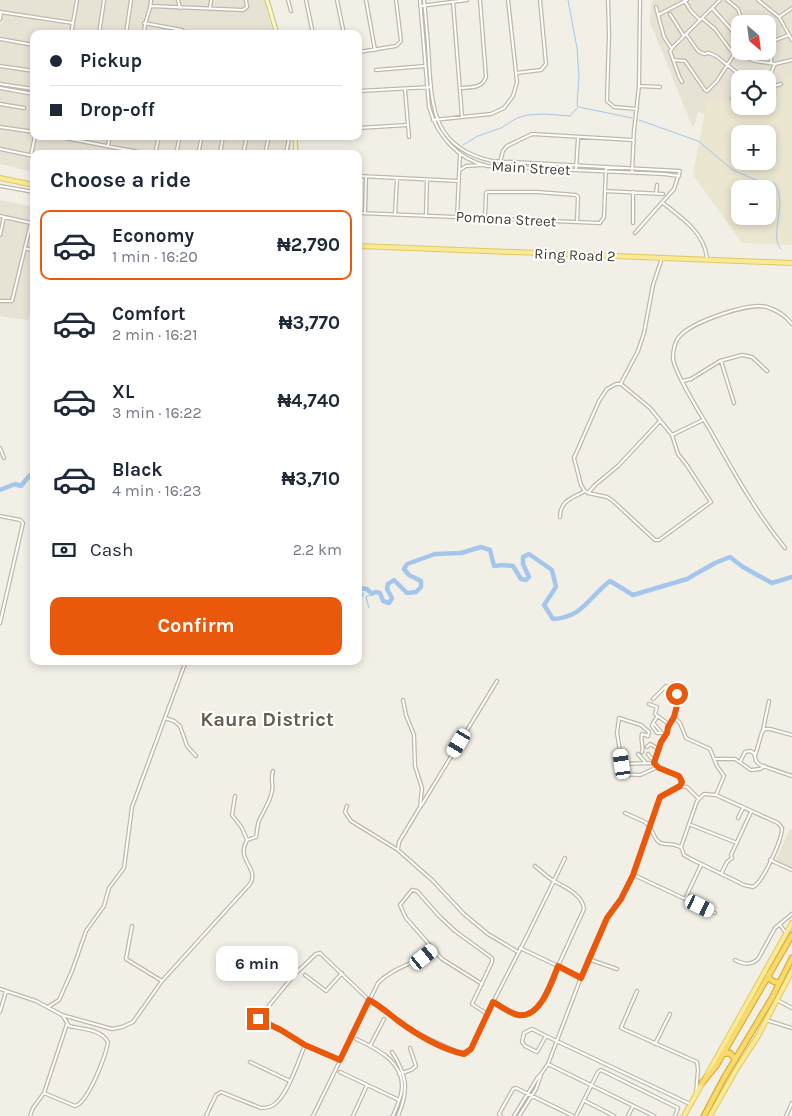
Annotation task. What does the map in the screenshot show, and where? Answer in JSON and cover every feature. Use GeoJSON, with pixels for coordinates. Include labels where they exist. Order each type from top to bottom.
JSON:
{"type":"FeatureCollection","features":[{"type":"Feature","properties":{"kind":"highway"},"geometry":{"type":"LineString","coordinates":[[702,1082],[716,1066],[792,935]]}},
{"type":"Feature","properties":{"kind":"highway"},"geometry":{"type":"LineString","coordinates":[[704,1116],[792,958]]}},
{"type":"Feature","properties":{"kind":"highway"},"geometry":{"type":"LineString","coordinates":[[768,975],[770,980],[780,982]]}},
{"type":"Feature","properties":{"kind":"highway"},"geometry":{"type":"LineString","coordinates":[[722,1054],[730,1053],[735,1059]]}},
{"type":"Feature","properties":{"kind":"main road"},"geometry":{"type":"LineString","coordinates":[[0,178],[30,184]]}},
{"type":"Feature","properties":{"kind":"main road","name":"Ring Road 2"},"geometry":{"type":"LineString","coordinates":[[362,246],[792,263]]}},
{"type":"Feature","properties":{"kind":"main road"},"geometry":{"type":"LineString","coordinates":[[684,1116],[792,923]]}},
{"type":"Feature","properties":{"kind":"main road"},"geometry":{"type":"LineString","coordinates":[[710,1116],[792,971]]}},
{"type":"Feature","properties":{"kind":"street"},"geometry":{"type":"LineString","coordinates":[[72,30],[77,0]]}},
{"type":"Feature","properties":{"kind":"street"},"geometry":{"type":"LineString","coordinates":[[100,30],[104,0]]}},
{"type":"Feature","properties":{"kind":"street"},"geometry":{"type":"LineString","coordinates":[[127,30],[131,0]]}},
{"type":"Feature","properties":{"kind":"street"},"geometry":{"type":"LineString","coordinates":[[144,30],[144,23],[151,6],[151,0]]}},
{"type":"Feature","properties":{"kind":"street"},"geometry":{"type":"LineString","coordinates":[[178,0],[180,8]]}},
{"type":"Feature","properties":{"kind":"street"},"geometry":{"type":"LineString","coordinates":[[210,9],[211,0]]}},
{"type":"Feature","properties":{"kind":"street"},"geometry":{"type":"LineString","coordinates":[[151,6],[243,10],[247,7],[246,0]]}},
{"type":"Feature","properties":{"kind":"street"},"geometry":{"type":"LineString","coordinates":[[267,0],[276,30]]}},
{"type":"Feature","properties":{"kind":"street"},"geometry":{"type":"LineString","coordinates":[[288,0],[291,11]]}},
{"type":"Feature","properties":{"kind":"street"},"geometry":{"type":"LineString","coordinates":[[306,0],[312,30]]}},
{"type":"Feature","properties":{"kind":"street"},"geometry":{"type":"LineString","coordinates":[[337,0],[343,30]]}},
{"type":"Feature","properties":{"kind":"street"},"geometry":{"type":"LineString","coordinates":[[366,0],[376,50]]}},
{"type":"Feature","properties":{"kind":"street"},"geometry":{"type":"LineString","coordinates":[[362,52],[396,46],[402,41],[396,0]]}},
{"type":"Feature","properties":{"kind":"street","name":"Main Street"},"geometry":{"type":"LineString","coordinates":[[420,0],[428,107],[433,120],[445,140],[464,156],[484,165],[679,176],[680,170],[500,162],[483,159],[461,150],[447,136],[437,120],[432,101],[424,0]]}},
{"type":"Feature","properties":{"kind":"street"},"geometry":{"type":"LineString","coordinates":[[420,6],[467,0]]}},
{"type":"Feature","properties":{"kind":"street"},"geometry":{"type":"LineString","coordinates":[[460,88],[479,86],[483,84],[486,77],[480,0]]}},
{"type":"Feature","properties":{"kind":"street"},"geometry":{"type":"LineString","coordinates":[[433,120],[492,114],[504,108],[510,101],[515,92],[516,73],[508,0]]}},
{"type":"Feature","properties":{"kind":"street"},"geometry":{"type":"LineString","coordinates":[[516,73],[538,70],[546,64],[540,0]]}},
{"type":"Feature","properties":{"kind":"street"},"geometry":{"type":"LineString","coordinates":[[608,0],[607,101],[614,106],[637,109]]}},
{"type":"Feature","properties":{"kind":"street"},"geometry":{"type":"LineString","coordinates":[[632,173],[639,86],[640,0]]}},
{"type":"Feature","properties":{"kind":"street"},"geometry":{"type":"LineString","coordinates":[[658,15],[669,12],[685,0],[691,11],[712,26],[731,50]]}},
{"type":"Feature","properties":{"kind":"street"},"geometry":{"type":"LineString","coordinates":[[682,82],[670,51],[720,0]]}},
{"type":"Feature","properties":{"kind":"street"},"geometry":{"type":"LineString","coordinates":[[727,0],[738,9],[740,15]]}},
{"type":"Feature","properties":{"kind":"street"},"geometry":{"type":"LineString","coordinates":[[758,0],[779,17],[792,40]]}},
{"type":"Feature","properties":{"kind":"street"},"geometry":{"type":"LineString","coordinates":[[453,2],[462,117]]}},
{"type":"Feature","properties":{"kind":"street"},"geometry":{"type":"LineString","coordinates":[[656,7],[664,37],[672,49]]}},
{"type":"Feature","properties":{"kind":"street"},"geometry":{"type":"LineString","coordinates":[[711,8],[731,30]]}},
{"type":"Feature","properties":{"kind":"street"},"geometry":{"type":"LineString","coordinates":[[779,17],[792,8]]}},
{"type":"Feature","properties":{"kind":"street"},"geometry":{"type":"LineString","coordinates":[[0,19],[0,12],[74,23]]}},
{"type":"Feature","properties":{"kind":"street"},"geometry":{"type":"LineString","coordinates":[[669,12],[698,51],[704,54],[709,53],[733,70]]}},
{"type":"Feature","properties":{"kind":"street"},"geometry":{"type":"LineString","coordinates":[[144,23],[182,30]]}},
{"type":"Feature","properties":{"kind":"street"},"geometry":{"type":"LineString","coordinates":[[776,41],[789,35]]}},
{"type":"Feature","properties":{"kind":"street"},"geometry":{"type":"LineString","coordinates":[[0,39],[30,43]]}},
{"type":"Feature","properties":{"kind":"street"},"geometry":{"type":"LineString","coordinates":[[673,60],[685,61],[706,91],[710,90],[728,65],[731,57]]}},
{"type":"Feature","properties":{"kind":"street"},"geometry":{"type":"LineString","coordinates":[[753,60],[775,64],[792,60]]}},
{"type":"Feature","properties":{"kind":"street"},"geometry":{"type":"LineString","coordinates":[[773,70],[775,64]]}},
{"type":"Feature","properties":{"kind":"street"},"geometry":{"type":"LineString","coordinates":[[0,66],[30,70]]}},
{"type":"Feature","properties":{"kind":"street"},"geometry":{"type":"LineString","coordinates":[[376,70],[425,66]]}},
{"type":"Feature","properties":{"kind":"street"},"geometry":{"type":"LineString","coordinates":[[0,84],[30,88]]}},
{"type":"Feature","properties":{"kind":"street"},"geometry":{"type":"LineString","coordinates":[[776,85],[781,84]]}},
{"type":"Feature","properties":{"kind":"street"},"geometry":{"type":"LineString","coordinates":[[639,86],[660,87]]}},
{"type":"Feature","properties":{"kind":"street"},"geometry":{"type":"LineString","coordinates":[[17,91],[18,87]]}},
{"type":"Feature","properties":{"kind":"street"},"geometry":{"type":"LineString","coordinates":[[362,92],[431,87]]}},
{"type":"Feature","properties":{"kind":"street"},"geometry":{"type":"LineString","coordinates":[[0,88],[30,93]]}},
{"type":"Feature","properties":{"kind":"street"},"geometry":{"type":"LineString","coordinates":[[405,89],[409,137]]}},
{"type":"Feature","properties":{"kind":"street"},"geometry":{"type":"LineString","coordinates":[[0,104],[24,108]]}},
{"type":"Feature","properties":{"kind":"street"},"geometry":{"type":"LineString","coordinates":[[362,128],[408,125]]}},
{"type":"Feature","properties":{"kind":"street"},"geometry":{"type":"LineString","coordinates":[[0,126],[30,131]]}},
{"type":"Feature","properties":{"kind":"street"},"geometry":{"type":"LineString","coordinates":[[500,162],[503,151],[507,146],[529,135],[634,140]]}},
{"type":"Feature","properties":{"kind":"street"},"geometry":{"type":"LineString","coordinates":[[576,170],[578,136]]}},
{"type":"Feature","properties":{"kind":"street"},"geometry":{"type":"LineString","coordinates":[[76,140],[128,150]]}},
{"type":"Feature","properties":{"kind":"street"},"geometry":{"type":"LineString","coordinates":[[108,146],[109,140]]}},
{"type":"Feature","properties":{"kind":"street"},"geometry":{"type":"LineString","coordinates":[[0,149],[30,155]]}},
{"type":"Feature","properties":{"kind":"street"},"geometry":{"type":"LineString","coordinates":[[457,217],[461,150]]}},
{"type":"Feature","properties":{"kind":"street"},"geometry":{"type":"LineString","coordinates":[[460,162],[466,152]]}},
{"type":"Feature","properties":{"kind":"street"},"geometry":{"type":"LineString","coordinates":[[460,170],[466,166],[484,165]]}},
{"type":"Feature","properties":{"kind":"street","name":"Pomona Street"},"geometry":{"type":"LineString","coordinates":[[364,214],[602,222],[604,218],[606,167]]}},
{"type":"Feature","properties":{"kind":"street"},"geometry":{"type":"LineString","coordinates":[[646,168],[646,173]]}},
{"type":"Feature","properties":{"kind":"street"},"geometry":{"type":"LineString","coordinates":[[664,174],[665,170]]}},
{"type":"Feature","properties":{"kind":"street"},"geometry":{"type":"LineString","coordinates":[[362,176],[459,181]]}},
{"type":"Feature","properties":{"kind":"street"},"geometry":{"type":"LineString","coordinates":[[635,233],[674,189],[679,176]]}},
{"type":"Feature","properties":{"kind":"street"},"geometry":{"type":"LineString","coordinates":[[364,214],[366,177]]}},
{"type":"Feature","properties":{"kind":"street"},"geometry":{"type":"LineString","coordinates":[[395,214],[397,178]]}},
{"type":"Feature","properties":{"kind":"street"},"geometry":{"type":"LineString","coordinates":[[426,216],[427,179]]}},
{"type":"Feature","properties":{"kind":"street"},"geometry":{"type":"LineString","coordinates":[[656,194],[657,185]]}},
{"type":"Feature","properties":{"kind":"street"},"geometry":{"type":"LineString","coordinates":[[0,186],[30,191]]}},
{"type":"Feature","properties":{"kind":"street"},"geometry":{"type":"LineString","coordinates":[[605,191],[663,194]]}},
{"type":"Feature","properties":{"kind":"street"},"geometry":{"type":"LineString","coordinates":[[485,218],[487,192],[537,192],[576,195],[578,197],[577,222]]}},
{"type":"Feature","properties":{"kind":"street"},"geometry":{"type":"LineString","coordinates":[[633,192],[633,222]]}},
{"type":"Feature","properties":{"kind":"street"},"geometry":{"type":"LineString","coordinates":[[663,202],[688,223],[697,234],[705,248],[707,259]]}},
{"type":"Feature","properties":{"kind":"street"},"geometry":{"type":"LineString","coordinates":[[0,216],[30,222]]}},
{"type":"Feature","properties":{"kind":"street"},"geometry":{"type":"LineString","coordinates":[[0,234],[4,217]]}},
{"type":"Feature","properties":{"kind":"street"},"geometry":{"type":"LineString","coordinates":[[0,301],[12,301],[30,232]]}},
{"type":"Feature","properties":{"kind":"street"},"geometry":{"type":"LineString","coordinates":[[25,248],[30,250]]}},
{"type":"Feature","properties":{"kind":"street"},"geometry":{"type":"LineString","coordinates":[[621,384],[650,408],[672,435],[678,454],[710,503],[661,539],[655,540],[610,498],[587,492],[581,485],[574,458],[601,397],[612,386],[621,384],[633,362],[644,333],[654,284],[662,258]]}},
{"type":"Feature","properties":{"kind":"street"},"geometry":{"type":"LineString","coordinates":[[785,548],[757,511],[730,468],[683,381],[674,363],[673,356],[676,343],[685,332],[701,322],[751,306],[761,306],[779,313],[792,324]]}},
{"type":"Feature","properties":{"kind":"street"},"geometry":{"type":"LineString","coordinates":[[683,381],[691,379],[721,361],[736,356],[750,356],[756,359],[767,371]]}},
{"type":"Feature","properties":{"kind":"street"},"geometry":{"type":"LineString","coordinates":[[721,361],[734,403]]}},
{"type":"Feature","properties":{"kind":"street"},"geometry":{"type":"LineString","coordinates":[[672,435],[703,420]]}},
{"type":"Feature","properties":{"kind":"street"},"geometry":{"type":"LineString","coordinates":[[560,517],[561,510],[567,500],[587,492],[618,466],[660,421]]}},
{"type":"Feature","properties":{"kind":"street"},"geometry":{"type":"LineString","coordinates":[[0,448],[4,458]]}},
{"type":"Feature","properties":{"kind":"street"},"geometry":{"type":"LineString","coordinates":[[0,516],[20,520],[23,523],[0,623]]}},
{"type":"Feature","properties":{"kind":"street"},"geometry":{"type":"LineString","coordinates":[[48,1007],[59,1000],[72,971],[86,931],[104,906],[109,888],[124,868],[132,807],[184,665]]}},
{"type":"Feature","properties":{"kind":"street"},"geometry":{"type":"LineString","coordinates":[[398,850],[399,842],[497,681]]}},
{"type":"Feature","properties":{"kind":"street"},"geometry":{"type":"LineString","coordinates":[[654,762],[661,742],[674,717],[679,698],[667,686],[667,682]]}},
{"type":"Feature","properties":{"kind":"street"},"geometry":{"type":"LineString","coordinates":[[653,699],[667,686],[678,685]]}},
{"type":"Feature","properties":{"kind":"street"},"geometry":{"type":"LineString","coordinates":[[403,700],[406,715],[414,735],[415,766],[422,788],[418,810]]}},
{"type":"Feature","properties":{"kind":"street"},"geometry":{"type":"LineString","coordinates":[[755,756],[769,701]]}},
{"type":"Feature","properties":{"kind":"street"},"geometry":{"type":"LineString","coordinates":[[649,704],[657,707],[655,714],[657,716],[652,726],[657,733],[665,735]]}},
{"type":"Feature","properties":{"kind":"street"},"geometry":{"type":"LineString","coordinates":[[657,716],[670,724]]}},
{"type":"Feature","properties":{"kind":"street"},"geometry":{"type":"LineString","coordinates":[[674,717],[680,723],[686,738],[710,749],[724,776],[716,795]]}},
{"type":"Feature","properties":{"kind":"street"},"geometry":{"type":"LineString","coordinates":[[164,718],[174,721],[180,726],[187,746],[196,756]]}},
{"type":"Feature","properties":{"kind":"street"},"geometry":{"type":"LineString","coordinates":[[642,752],[644,746],[641,736],[642,734],[648,736],[649,732],[641,725],[619,718],[617,733],[622,764],[654,762]]}},
{"type":"Feature","properties":{"kind":"street"},"geometry":{"type":"LineString","coordinates":[[763,730],[770,729],[792,735]]}},
{"type":"Feature","properties":{"kind":"street"},"geometry":{"type":"LineString","coordinates":[[647,747],[650,744],[659,749]]}},
{"type":"Feature","properties":{"kind":"street"},"geometry":{"type":"LineString","coordinates":[[740,762],[748,750],[752,752],[758,763],[792,776]]}},
{"type":"Feature","properties":{"kind":"street"},"geometry":{"type":"LineString","coordinates":[[638,754],[645,762]]}},
{"type":"Feature","properties":{"kind":"street"},"geometry":{"type":"LineString","coordinates":[[648,754],[658,767],[681,776],[680,786]]}},
{"type":"Feature","properties":{"kind":"street"},"geometry":{"type":"LineString","coordinates":[[714,759],[735,759],[751,770],[760,769],[765,766]]}},
{"type":"Feature","properties":{"kind":"street"},"geometry":{"type":"LineString","coordinates":[[620,774],[640,775],[658,767]]}},
{"type":"Feature","properties":{"kind":"street"},"geometry":{"type":"LineString","coordinates":[[0,989],[36,1001],[63,1016],[112,1029],[133,1022],[162,981],[252,882],[252,873],[243,853],[244,846],[247,840],[256,837],[258,822],[272,793],[271,780],[273,771]]}},
{"type":"Feature","properties":{"kind":"street"},"geometry":{"type":"LineString","coordinates":[[514,1116],[548,1064],[588,958],[607,918],[621,899],[633,875],[660,797],[680,786],[687,787],[698,798]]}},
{"type":"Feature","properties":{"kind":"street"},"geometry":{"type":"LineString","coordinates":[[704,794],[716,795],[781,826],[780,838],[754,887],[744,885],[684,855],[682,847],[686,830],[690,824],[698,798],[704,794]]}},
{"type":"Feature","properties":{"kind":"street"},"geometry":{"type":"LineString","coordinates":[[235,796],[232,815],[239,822],[247,840]]}},
{"type":"Feature","properties":{"kind":"street"},"geometry":{"type":"LineString","coordinates":[[347,806],[346,814],[351,821],[398,850],[432,880],[464,914],[488,934],[518,952]]}},
{"type":"Feature","properties":{"kind":"street"},"geometry":{"type":"LineString","coordinates":[[738,818],[743,808]]}},
{"type":"Feature","properties":{"kind":"street"},"geometry":{"type":"LineString","coordinates":[[721,874],[732,858],[731,855],[751,812]]}},
{"type":"Feature","properties":{"kind":"street"},"geometry":{"type":"LineString","coordinates":[[624,813],[645,822],[660,845],[682,847]]}},
{"type":"Feature","properties":{"kind":"street"},"geometry":{"type":"LineString","coordinates":[[690,824],[737,843]]}},
{"type":"Feature","properties":{"kind":"street"},"geometry":{"type":"LineString","coordinates":[[340,1060],[305,1045],[281,1030],[257,1019],[295,974],[318,953],[322,954],[369,1000],[412,1031],[464,1054],[471,1049],[564,858]]}},
{"type":"Feature","properties":{"kind":"street"},"geometry":{"type":"LineString","coordinates":[[770,860],[792,870]]}},
{"type":"Feature","properties":{"kind":"street"},"geometry":{"type":"LineString","coordinates":[[685,899],[701,865]]}},
{"type":"Feature","properties":{"kind":"street"},"geometry":{"type":"LineString","coordinates":[[493,1002],[519,1015],[531,1012],[542,1001],[585,908],[569,889],[553,880],[535,866]]}},
{"type":"Feature","properties":{"kind":"street"},"geometry":{"type":"LineString","coordinates":[[633,875],[715,913]]}},
{"type":"Feature","properties":{"kind":"street"},"geometry":{"type":"LineString","coordinates":[[482,984],[448,964],[406,918],[400,908],[401,903],[414,890],[455,931],[491,957],[492,962],[482,984],[472,1004],[487,1014]]}},
{"type":"Feature","properties":{"kind":"street"},"geometry":{"type":"LineString","coordinates":[[735,960],[746,964],[754,963],[772,933],[792,914]]}},
{"type":"Feature","properties":{"kind":"street"},"geometry":{"type":"LineString","coordinates":[[780,925],[786,933]]}},
{"type":"Feature","properties":{"kind":"street"},"geometry":{"type":"LineString","coordinates":[[132,926],[126,959],[162,981]]}},
{"type":"Feature","properties":{"kind":"street"},"geometry":{"type":"LineString","coordinates":[[520,948],[581,978]]}},
{"type":"Feature","properties":{"kind":"street"},"geometry":{"type":"LineString","coordinates":[[314,1116],[369,1000],[381,979],[434,950]]}},
{"type":"Feature","properties":{"kind":"street"},"geometry":{"type":"LineString","coordinates":[[588,958],[617,969]]}},
{"type":"Feature","properties":{"kind":"street"},"geometry":{"type":"LineString","coordinates":[[305,975],[326,991],[342,973]]}},
{"type":"Feature","properties":{"kind":"street"},"geometry":{"type":"LineString","coordinates":[[0,1012],[6,991]]}},
{"type":"Feature","properties":{"kind":"street"},"geometry":{"type":"LineString","coordinates":[[637,991],[621,1028],[697,1062],[696,1092]]}},
{"type":"Feature","properties":{"kind":"street"},"geometry":{"type":"LineString","coordinates":[[777,1000],[792,1008]]}},
{"type":"Feature","properties":{"kind":"street"},"geometry":{"type":"LineString","coordinates":[[655,1044],[670,1014]]}},
{"type":"Feature","properties":{"kind":"street"},"geometry":{"type":"LineString","coordinates":[[44,1093],[75,1106],[79,1105],[105,1055],[108,1042],[104,1036],[67,1024],[63,1016]]}},
{"type":"Feature","properties":{"kind":"street"},"geometry":{"type":"LineString","coordinates":[[370,1046],[384,1019]]}},
{"type":"Feature","properties":{"kind":"street"},"geometry":{"type":"LineString","coordinates":[[766,1020],[792,1028]]}},
{"type":"Feature","properties":{"kind":"street"},"geometry":{"type":"LineString","coordinates":[[30,1116],[33,1108],[44,1093],[67,1024]]}},
{"type":"Feature","properties":{"kind":"street"},"geometry":{"type":"LineString","coordinates":[[546,1036],[537,1052],[528,1048],[522,1042],[523,1035],[532,1029],[690,1104]]}},
{"type":"Feature","properties":{"kind":"street"},"geometry":{"type":"LineString","coordinates":[[356,1039],[389,1058],[399,1074],[402,1089],[400,1100],[393,1116]]}},
{"type":"Feature","properties":{"kind":"street"},"geometry":{"type":"LineString","coordinates":[[206,1116],[216,1095],[222,1092],[255,1107],[267,1108],[276,1103],[290,1081],[305,1045]]}},
{"type":"Feature","properties":{"kind":"street"},"geometry":{"type":"LineString","coordinates":[[399,1074],[416,1066],[410,1048]]}},
{"type":"Feature","properties":{"kind":"street"},"geometry":{"type":"LineString","coordinates":[[392,1052],[403,1072],[406,1095],[398,1116]]}},
{"type":"Feature","properties":{"kind":"street"},"geometry":{"type":"LineString","coordinates":[[250,1062],[290,1081]]}},
{"type":"Feature","properties":{"kind":"street"},"geometry":{"type":"LineString","coordinates":[[548,1064],[654,1116]]}},
{"type":"Feature","properties":{"kind":"street"},"geometry":{"type":"LineString","coordinates":[[502,1116],[499,1114],[514,1088],[517,1088],[574,1116],[584,1101],[598,1072],[601,1070],[678,1108],[675,1116]]}},
{"type":"Feature","properties":{"kind":"street"},"geometry":{"type":"LineString","coordinates":[[340,1072],[400,1100]]}},
{"type":"Feature","properties":{"kind":"street"},"geometry":{"type":"LineString","coordinates":[[519,1116],[540,1082],[541,1074]]}},
{"type":"Feature","properties":{"kind":"street"},"geometry":{"type":"LineString","coordinates":[[354,1116],[367,1085]]}},
{"type":"Feature","properties":{"kind":"street"},"geometry":{"type":"LineString","coordinates":[[584,1101],[614,1116]]}},
{"type":"Feature","properties":{"kind":"street"},"geometry":{"type":"LineString","coordinates":[[786,1116],[792,1105]]}},
{"type":"Feature","properties":{"kind":"street"},"geometry":{"type":"LineString","coordinates":[[628,1116],[633,1106]]}},
{"type":"Feature","properties":{"kind":"shaded area"},"geometry":{"type":"Polygon","coordinates":[[[0,0],[264,0],[272,30],[30,30],[30,140],[290,140],[292,150],[30,150],[30,171],[0,164],[0,0]]]}},
{"type":"Feature","properties":{"kind":"shaded area"},"geometry":{"type":"Polygon","coordinates":[[[654,0],[792,0],[792,73],[779,88],[776,99],[776,70],[731,70],[731,102],[707,100],[705,113],[698,112],[694,126],[692,126],[650,22],[652,2],[654,0]]]}},
{"type":"Feature","properties":{"kind":"shaded area"},"geometry":{"type":"Polygon","coordinates":[[[792,73],[792,245],[742,243],[693,175],[707,100],[731,101],[731,115],[776,115],[779,88],[792,73]]]}},
{"type":"Feature","properties":{"kind":"shaded area"},"geometry":{"type":"Polygon","coordinates":[[[0,200],[30,206],[30,313],[28,320],[0,316],[0,200]]]}},
{"type":"Feature","properties":{"kind":"shaded area"},"geometry":{"type":"Polygon","coordinates":[[[790,829],[792,830],[792,868],[776,859],[790,829]]]}},
{"type":"Feature","properties":{"kind":"waterway"},"geometry":{"type":"LineString","coordinates":[[463,145],[478,136],[501,128],[517,118],[527,115],[544,114],[570,116],[578,107],[579,77],[577,48],[568,0]]}},
{"type":"Feature","properties":{"kind":"waterway"},"geometry":{"type":"LineString","coordinates":[[579,107],[632,118]]}},
{"type":"Feature","properties":{"kind":"waterway"},"geometry":{"type":"LineString","coordinates":[[639,120],[698,141],[733,170],[756,180],[774,183],[780,199],[777,236],[781,249]]}},
{"type":"Feature","properties":{"kind":"waterway"},"geometry":{"type":"LineString","coordinates":[[0,490],[15,484],[21,486],[30,475]]}},
{"type":"Feature","properties":{"kind":"waterway"},"geometry":{"type":"LineString","coordinates":[[362,588],[367,589],[372,594],[375,592],[380,593],[383,601],[389,603],[392,598],[387,589],[388,584],[394,580],[407,593],[416,592],[421,587],[421,581],[409,575],[404,569],[407,564],[435,554],[461,553],[481,547],[490,550],[494,566],[513,566],[521,579],[526,580],[529,577],[523,564],[523,557],[529,554],[552,570],[556,587],[544,605],[553,619],[563,618],[578,611],[610,581],[633,595],[687,579],[730,557],[743,567],[772,583],[792,577]]}},
{"type":"Feature","properties":{"kind":"waterway"},"geometry":{"type":"LineString","coordinates":[[369,608],[366,597],[372,594]]}},
{"type":"Feature","properties":{"kind":"district","name":"Kaura District"},"geometry":{"type":"Point","coordinates":[267,719]}},
{"type":"Feature","properties":{"kind":"route"},"geometry":{"type":"LineString","coordinates":[[258,1019],[281,1030],[305,1045],[340,1060],[369,1000],[412,1031],[464,1054],[471,1049],[493,1002],[510,1012],[519,1015],[527,1014],[540,1005],[558,966],[581,978],[588,958],[607,918],[621,899],[633,875],[660,797],[680,786],[682,782],[682,778],[679,776],[654,764],[661,742],[676,712],[679,698],[677,694]]}}]}
